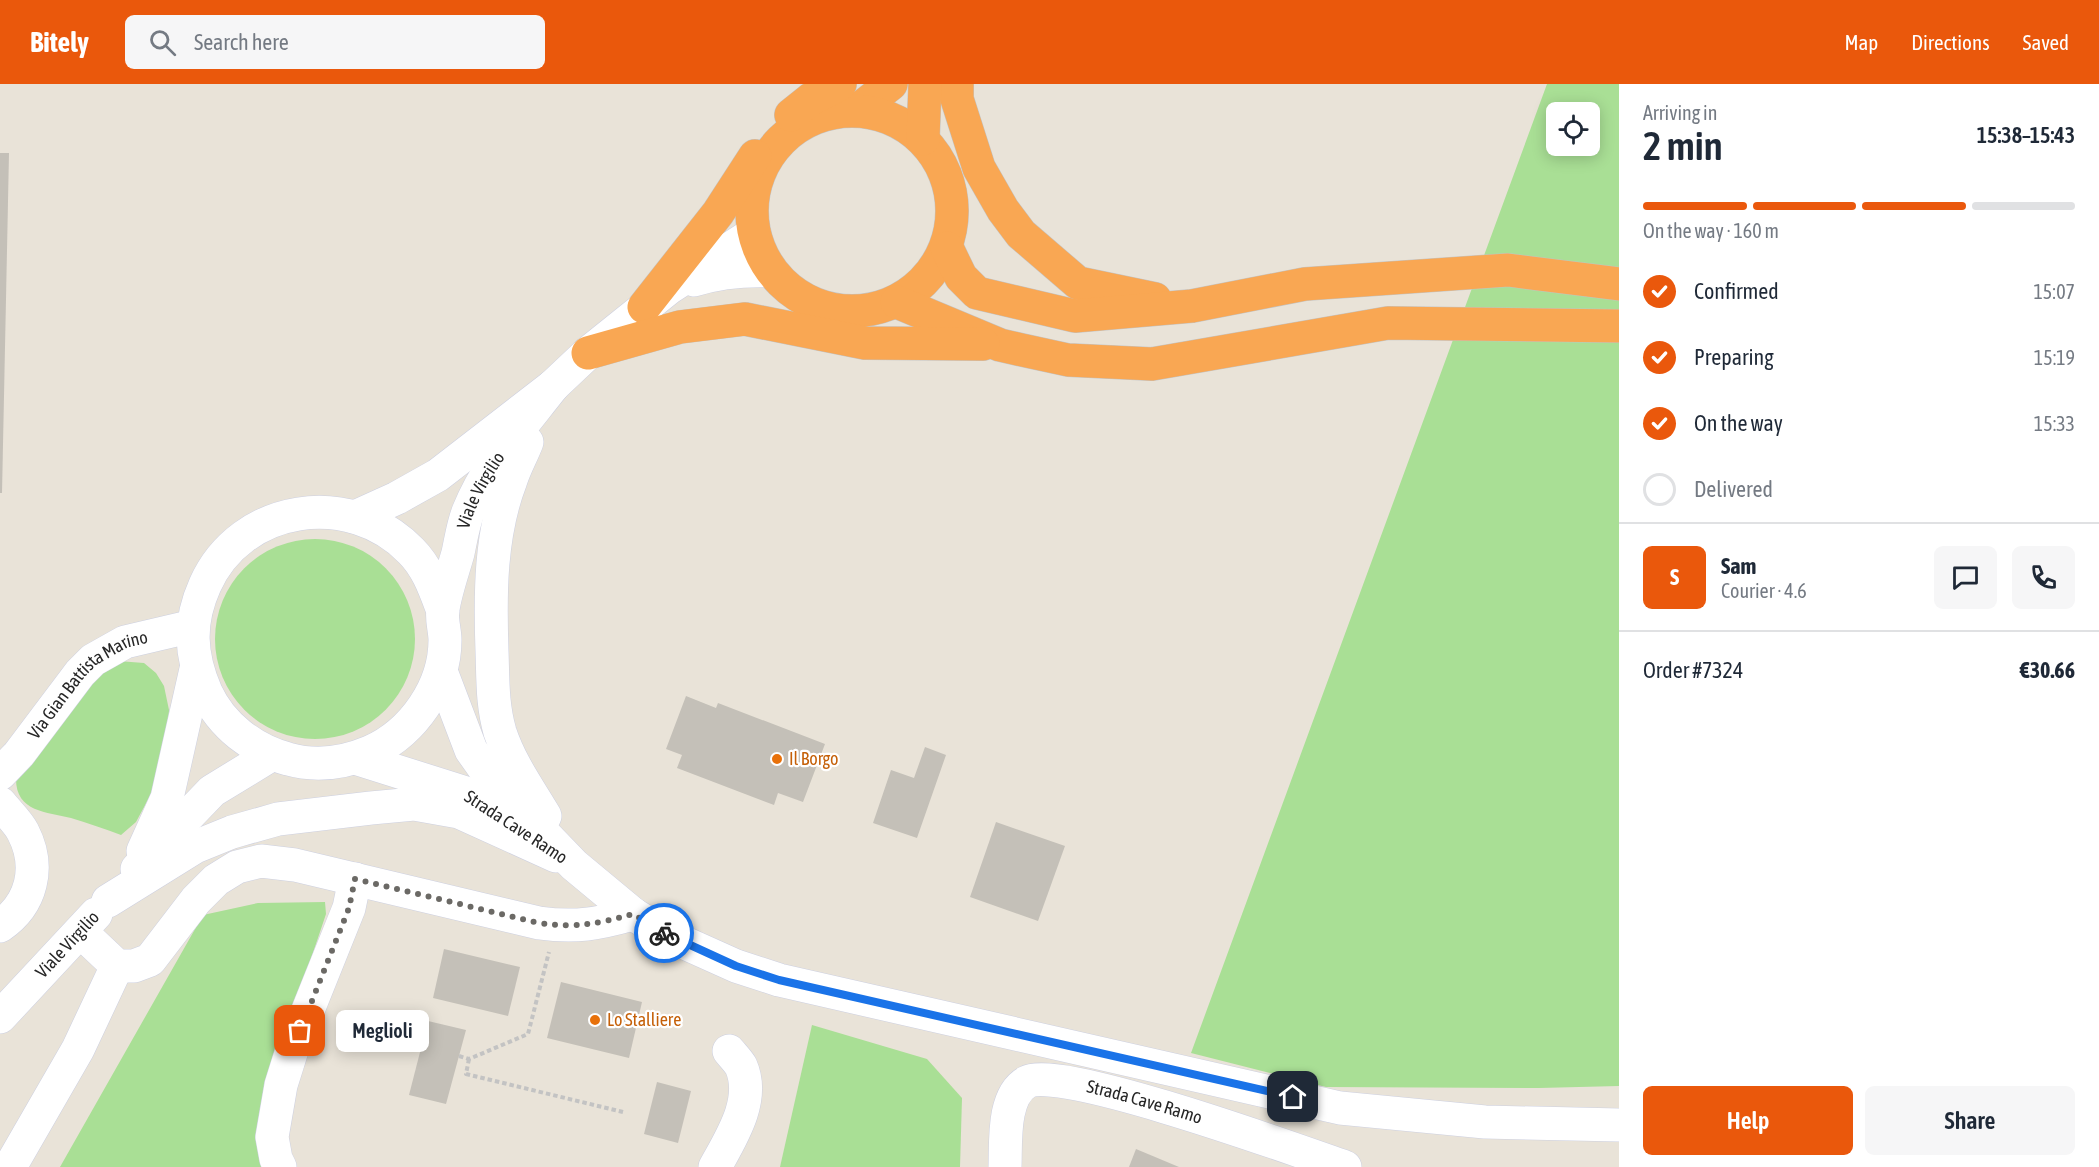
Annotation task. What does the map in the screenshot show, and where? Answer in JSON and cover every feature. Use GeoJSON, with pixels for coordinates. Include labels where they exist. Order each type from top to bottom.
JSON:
{"type":"FeatureCollection","features":[{"type":"Feature","properties":{"kind":"highway"},"geometry":{"type":"LineString","coordinates":[[657,298],[774,129],[811,99],[840,84]]}},
{"type":"Feature","properties":{"kind":"highway"},"geometry":{"type":"LineString","coordinates":[[858,110],[891,84]]}},
{"type":"Feature","properties":{"kind":"highway"},"geometry":{"type":"LineString","coordinates":[[923,139],[925,84]]}},
{"type":"Feature","properties":{"kind":"highway"},"geometry":{"type":"LineString","coordinates":[[957,84],[957,99],[979,168],[1020,234],[1078,283],[1192,306]]}},
{"type":"Feature","properties":{"kind":"highway"},"geometry":{"type":"LineString","coordinates":[[858,110],[893,119],[923,139],[942,164],[952,192],[953,220],[947,248],[933,272],[913,292],[897,302],[875,310],[851,312],[827,309],[804,300],[786,288],[771,272],[760,253],[754,233],[752,211],[754,189],[761,169],[772,150],[791,132],[814,118],[831,113],[858,110]]}},
{"type":"Feature","properties":{"kind":"highway"},"geometry":{"type":"LineString","coordinates":[[947,248],[961,277],[977,293],[1076,316],[1192,306],[1305,284],[1508,270],[1619,284]]}},
{"type":"Feature","properties":{"kind":"highway"},"geometry":{"type":"LineString","coordinates":[[897,302],[1000,345],[1068,360],[1152,364],[1388,323],[1619,326]]}},
{"type":"Feature","properties":{"kind":"highway"},"geometry":{"type":"LineString","coordinates":[[588,354],[680,327],[745,319],[865,343],[1000,345]]}},
{"type":"Feature","properties":{"kind":"street","name":"Viale Virgilio"},"geometry":{"type":"LineString","coordinates":[[355,517],[397,498],[438,475],[553,386],[588,354],[657,298],[754,233]]}},
{"type":"Feature","properties":{"kind":"street","name":"Viale Virgilio"},"geometry":{"type":"LineString","coordinates":[[657,298],[715,273],[739,270],[771,272]]}},
{"type":"Feature","properties":{"kind":"street","name":"Viale Virgilio"},"geometry":{"type":"LineString","coordinates":[[442,611],[468,513],[495,461],[553,386]]}},
{"type":"Feature","properties":{"kind":"street"},"geometry":{"type":"LineString","coordinates":[[553,386],[510,481],[497,531],[492,568],[491,617],[494,704],[501,733],[511,759],[574,865]]}},
{"type":"Feature","properties":{"kind":"street"},"geometry":{"type":"LineString","coordinates":[[328,512],[355,517],[386,531],[412,552],[431,579],[442,611],[445,641],[441,671],[428,700],[409,725],[384,746],[355,758],[327,763],[299,762],[271,755],[238,734],[212,705],[196,669],[193,626],[199,598],[210,573],[227,551],[248,533],[273,520],[300,513],[328,512]]}},
{"type":"Feature","properties":{"kind":"street","name":"Via Gian Battista Marino"},"geometry":{"type":"LineString","coordinates":[[0,774],[20,754],[80,673],[93,660],[107,650],[125,642],[193,626]]}},
{"type":"Feature","properties":{"kind":"street","name":"Viale Virgilio"},"geometry":{"type":"LineString","coordinates":[[135,871],[167,798],[196,669]]}},
{"type":"Feature","properties":{"kind":"street","name":"Strada Cave Ramo"},"geometry":{"type":"LineString","coordinates":[[441,671],[471,750],[493,781],[574,865]]}},
{"type":"Feature","properties":{"kind":"street","name":"Viale Virgilio"},"geometry":{"type":"LineString","coordinates":[[0,1017],[212,791],[271,755]]}},
{"type":"Feature","properties":{"kind":"street","name":"Strada Cave Ramo"},"geometry":{"type":"LineString","coordinates":[[355,758],[469,794],[495,809],[574,865],[633,914],[667,935],[736,966],[779,980],[1340,1108],[1485,1122],[1619,1125]]}},
{"type":"Feature","properties":{"kind":"street"},"geometry":{"type":"LineString","coordinates":[[0,803],[23,832],[33,862],[30,890],[9,920],[0,926]]}},
{"type":"Feature","properties":{"kind":"street"},"geometry":{"type":"LineString","coordinates":[[108,901],[195,847],[232,832],[278,819],[414,804],[459,812],[574,865]]}},
{"type":"Feature","properties":{"kind":"street"},"geometry":{"type":"LineString","coordinates":[[81,932],[117,966],[134,966],[150,960],[196,900],[216,880],[237,867],[261,861],[295,865],[539,923],[600,924],[633,914]]}},
{"type":"Feature","properties":{"kind":"street"},"geometry":{"type":"LineString","coordinates":[[280,1167],[276,1159],[272,1137],[281,1085],[292,1050],[349,908],[355,879]]}},
{"type":"Feature","properties":{"kind":"street"},"geometry":{"type":"LineString","coordinates":[[10,1167],[78,1049],[117,966]]}},
{"type":"Feature","properties":{"kind":"street"},"geometry":{"type":"LineString","coordinates":[[715,1167],[738,1122],[745,1099],[745,1081],[740,1065],[729,1051]]}},
{"type":"Feature","properties":{"kind":"street","name":"Strada Cave Ramo"},"geometry":{"type":"LineString","coordinates":[[1005,1167],[1006,1129],[1013,1099],[1028,1081],[1038,1078],[1093,1086],[1345,1167]]}},
{"type":"Feature","properties":{"kind":"street","name":"Strada Cave Ramo"},"geometry":{"type":"LineString","coordinates":[[1340,1108],[1474,1109],[1619,1106]]}},
{"type":"Feature","properties":{"kind":"path"},"geometry":{"type":"LineString","coordinates":[[459,1056],[469,1059],[528,1034],[555,925]]}},
{"type":"Feature","properties":{"kind":"path"},"geometry":{"type":"LineString","coordinates":[[469,1059],[466,1074],[622,1112]]}},
{"type":"Feature","properties":{"kind":"green space"},"geometry":{"type":"Polygon","coordinates":[[[1547,84],[1619,84],[1619,1086],[1326,1087],[1191,1053],[1547,84]]]}},
{"type":"Feature","properties":{"kind":"green space"},"geometry":{"type":"Polygon","coordinates":[[[305,539],[325,539],[353,546],[379,561],[393,575],[408,601],[415,629],[415,649],[408,677],[393,703],[379,717],[344,735],[325,739],[305,739],[277,732],[251,717],[237,703],[219,668],[215,649],[215,629],[222,601],[237,575],[251,561],[286,543],[305,539]]]}},
{"type":"Feature","properties":{"kind":"green space"},"geometry":{"type":"Polygon","coordinates":[[[118,661],[144,663],[156,673],[164,686],[169,710],[168,732],[151,794],[136,822],[121,835],[34,809],[21,798],[17,790],[16,779],[84,688],[118,661]]]}},
{"type":"Feature","properties":{"kind":"green space"},"geometry":{"type":"Polygon","coordinates":[[[325,902],[326,914],[270,1081],[263,1167],[60,1167],[203,915],[258,903],[325,902]]]}},
{"type":"Feature","properties":{"kind":"green space"},"geometry":{"type":"Polygon","coordinates":[[[812,1025],[927,1059],[962,1098],[960,1167],[780,1167],[812,1025]]]}},
{"type":"Feature","properties":{"kind":"building"},"geometry":{"type":"Polygon","coordinates":[[[0,153],[9,153],[2,493],[0,493],[0,153]]]}},
{"type":"Feature","properties":{"kind":"building"},"geometry":{"type":"Polygon","coordinates":[[[686,696],[716,708],[718,703],[825,744],[803,802],[778,793],[774,805],[677,768],[682,755],[666,749],[686,696]]]}},
{"type":"Feature","properties":{"kind":"building"},"geometry":{"type":"Polygon","coordinates":[[[925,747],[946,755],[917,838],[873,823],[891,770],[914,778],[925,747]]]}},
{"type":"Feature","properties":{"kind":"building"},"geometry":{"type":"Polygon","coordinates":[[[996,822],[1065,846],[1038,921],[970,897],[996,822]]]}},
{"type":"Feature","properties":{"kind":"building"},"geometry":{"type":"Polygon","coordinates":[[[444,949],[520,967],[508,1016],[433,998],[444,949]]]}},
{"type":"Feature","properties":{"kind":"building","name":"Lo Stalliere"},"geometry":{"type":"Polygon","coordinates":[[[561,982],[642,1002],[629,1058],[547,1038],[561,982]]]}},
{"type":"Feature","properties":{"kind":"building"},"geometry":{"type":"Polygon","coordinates":[[[428,1021],[466,1030],[446,1104],[409,1095],[428,1021]]]}},
{"type":"Feature","properties":{"kind":"building"},"geometry":{"type":"Polygon","coordinates":[[[657,1082],[691,1091],[678,1143],[644,1134],[657,1082]]]}},
{"type":"Feature","properties":{"kind":"building"},"geometry":{"type":"Polygon","coordinates":[[[1136,1149],[1179,1167],[1129,1167],[1136,1149]]]}},
{"type":"Feature","properties":{"kind":"way so far"},"geometry":{"type":"LineString","coordinates":[[300,1031],[349,908],[355,879],[539,923],[565,926],[600,924],[633,914],[664,933]]}},
{"type":"Feature","properties":{"kind":"place","name":"Il Borgo"},"geometry":{"type":"Point","coordinates":[777,759]}},
{"type":"Feature","properties":{"kind":"place","name":"Lo Stalliere"},"geometry":{"type":"Point","coordinates":[595,1020]}},
{"type":"Feature","properties":{"kind":"place","name":"Meglioli"},"geometry":{"type":"Point","coordinates":[300,1031]}},
{"type":"Feature","properties":{"kind":"route"},"geometry":{"type":"LineString","coordinates":[[664,933],[736,966],[779,980],[1293,1097]]}}]}
